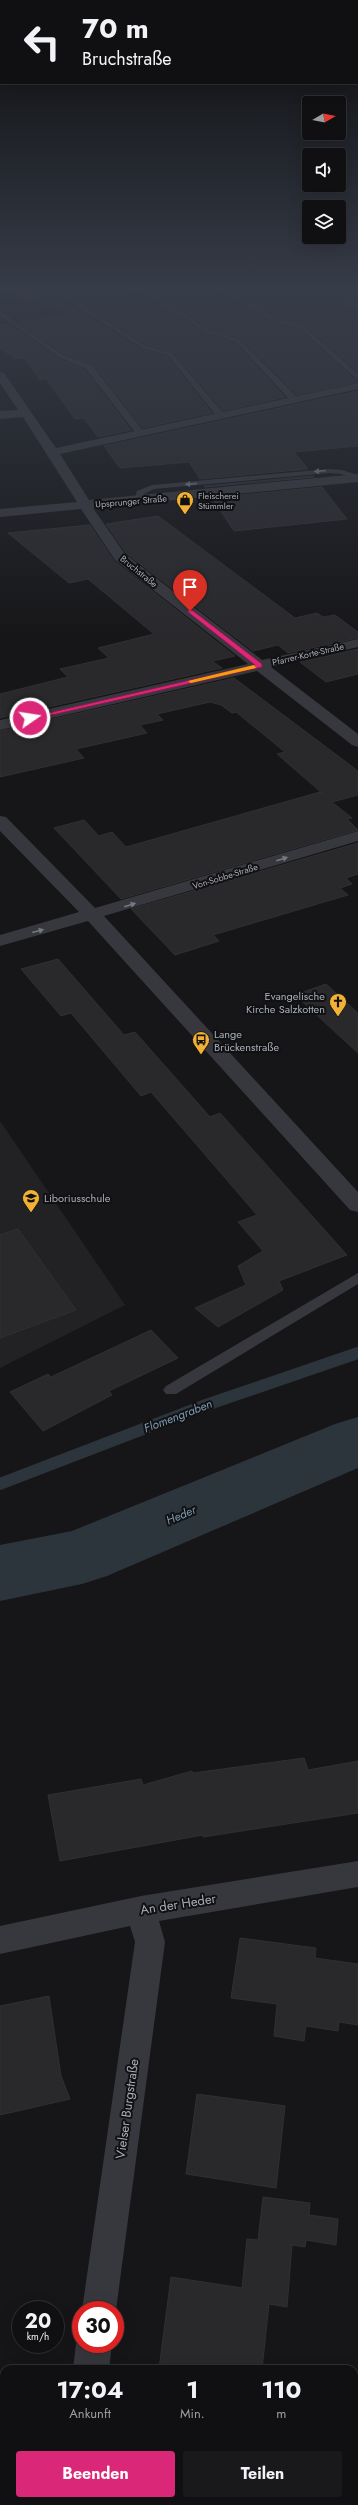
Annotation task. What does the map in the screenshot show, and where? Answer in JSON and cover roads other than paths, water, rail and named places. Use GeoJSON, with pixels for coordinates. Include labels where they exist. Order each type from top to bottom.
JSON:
{"type":"FeatureCollection","features":[{"type":"Feature","properties":{"kind":"street","name":"Bruchstraße"},"geometry":{"type":"LineString","coordinates":[[23,408],[53,452],[85,505],[120,557],[341,727],[358,742]]}},
{"type":"Feature","properties":{"kind":"street"},"geometry":{"type":"LineString","coordinates":[[53,452],[258,408]]}},
{"type":"Feature","properties":{"kind":"street"},"geometry":{"type":"LineString","coordinates":[[0,415],[26,413]]}},
{"type":"Feature","properties":{"kind":"street","name":"Upsprunger Straße"},"geometry":{"type":"LineString","coordinates":[[0,513],[358,478]]}},
{"type":"Feature","properties":{"kind":"street","name":"Pfarrer-Korte-Straße"},"geometry":{"type":"LineString","coordinates":[[0,725],[358,643]]}},
{"type":"Feature","properties":{"kind":"street"},"geometry":{"type":"LineString","coordinates":[[341,727],[358,722]]}},
{"type":"Feature","properties":{"kind":"street"},"geometry":{"type":"LineString","coordinates":[[0,821],[93,916],[358,1205]]}},
{"type":"Feature","properties":{"kind":"street","name":"Von-Sobbe-Straße"},"geometry":{"type":"LineString","coordinates":[[0,941],[93,916],[358,836]]}},
{"type":"Feature","properties":{"kind":"street","name":"An der Heder"},"geometry":{"type":"LineString","coordinates":[[0,1940],[141,1910],[358,1874]]}},
{"type":"Feature","properties":{"kind":"street","name":"Vielser Burgstraße"},"geometry":{"type":"LineString","coordinates":[[100,2301],[150,1942],[141,1910]]}},
{"type":"Feature","properties":{"kind":"street"},"geometry":{"type":"LineString","coordinates":[[91,2365],[93,2353]]}},
{"type":"Feature","properties":{"kind":"lane"},"geometry":{"type":"LineString","coordinates":[[121,408],[140,433]]}},
{"type":"Feature","properties":{"kind":"lane"},"geometry":{"type":"LineString","coordinates":[[214,408],[221,416]]}},
{"type":"Feature","properties":{"kind":"lane"},"geometry":{"type":"LineString","coordinates":[[171,1390],[358,1278]]}},
{"type":"Feature","properties":{"kind":"waterway","name":"Flomengraben"},"geometry":{"type":"LineString","coordinates":[[0,1484],[203,1406],[358,1353]]}},
{"type":"Feature","properties":{"kind":"waterway","name":"Heder"},"geometry":{"type":"LineString","coordinates":[[0,1573],[82,1557],[358,1441]]}},
{"type":"Feature","properties":{"kind":"place","name":"Fleischerei Stümmler"},"geometry":{"type":"Point","coordinates":[185,515]}},
{"type":"Feature","properties":{"kind":"place","name":"Evangelische Kirche Salzkotten"},"geometry":{"type":"Point","coordinates":[338,1017]}},
{"type":"Feature","properties":{"kind":"place","name":"Lange Brückenstraße"},"geometry":{"type":"Point","coordinates":[201,1055]}},
{"type":"Feature","properties":{"kind":"place","name":"Liboriusschule"},"geometry":{"type":"Point","coordinates":[31,1213]}}]}
